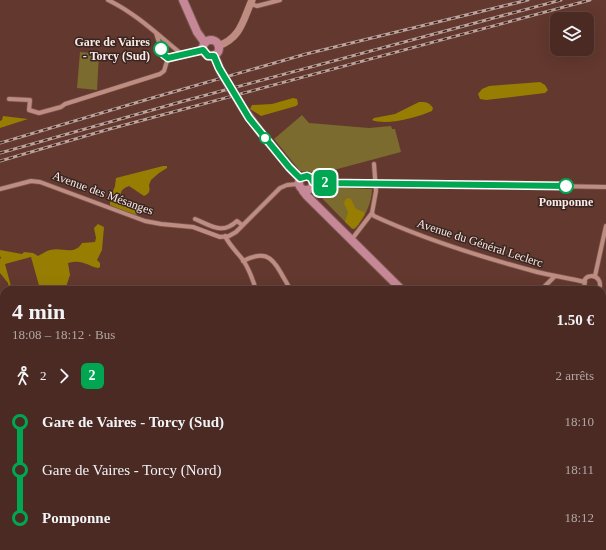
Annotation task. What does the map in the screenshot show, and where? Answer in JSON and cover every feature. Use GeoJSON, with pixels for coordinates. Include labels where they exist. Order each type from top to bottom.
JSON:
{"type":"FeatureCollection","features":[{"type":"Feature","properties":{"kind":"main road"},"geometry":{"type":"LineString","coordinates":[[183,0],[208,56],[214,56],[218,52],[218,46],[212,41],[204,47]]}},
{"type":"Feature","properties":{"kind":"main road"},"geometry":{"type":"LineString","coordinates":[[214,56],[221,72],[243,108],[261,133],[305,185],[313,200],[398,286]]}},
{"type":"Feature","properties":{"kind":"street"},"geometry":{"type":"LineString","coordinates":[[108,0],[130,11],[184,56]]}},
{"type":"Feature","properties":{"kind":"street"},"geometry":{"type":"LineString","coordinates":[[218,46],[234,37],[251,2],[257,6],[280,0]]}},
{"type":"Feature","properties":{"kind":"street"},"geometry":{"type":"LineString","coordinates":[[156,33],[162,52],[168,58]]}},
{"type":"Feature","properties":{"kind":"street"},"geometry":{"type":"LineString","coordinates":[[168,58],[184,56],[204,47]]}},
{"type":"Feature","properties":{"kind":"street"},"geometry":{"type":"LineString","coordinates":[[9,99],[30,100],[29,110],[39,113],[160,74],[164,71],[168,58]]}},
{"type":"Feature","properties":{"kind":"street"},"geometry":{"type":"LineString","coordinates":[[352,239],[372,213],[376,184],[374,164]]}},
{"type":"Feature","properties":{"kind":"street","name":"Avenue des Mésanges"},"geometry":{"type":"LineString","coordinates":[[0,189],[31,181],[40,182],[145,221],[193,227],[216,236],[225,236]]}},
{"type":"Feature","properties":{"kind":"street"},"geometry":{"type":"LineString","coordinates":[[254,286],[243,261],[229,244],[225,236],[236,232],[280,188],[287,185],[376,184],[606,187]]}},
{"type":"Feature","properties":{"kind":"street","name":"Avenue du Général Leclerc"},"geometry":{"type":"LineString","coordinates":[[372,213],[378,218],[452,247],[555,276],[585,282]]}},
{"type":"Feature","properties":{"kind":"street"},"geometry":{"type":"LineString","coordinates":[[195,219],[219,229],[228,228],[237,221],[242,225]]}},
{"type":"Feature","properties":{"kind":"street"},"geometry":{"type":"LineString","coordinates":[[595,276],[606,226]]}},
{"type":"Feature","properties":{"kind":"street"},"geometry":{"type":"LineString","coordinates":[[243,261],[258,255],[269,257],[276,264],[288,286]]}},
{"type":"Feature","properties":{"kind":"street"},"geometry":{"type":"LineString","coordinates":[[545,286],[555,276]]}},
{"type":"Feature","properties":{"kind":"street"},"geometry":{"type":"LineString","coordinates":[[586,286],[585,282],[588,277],[595,276],[601,280],[602,286]]}},
{"type":"Feature","properties":{"kind":"shaded area"},"geometry":{"type":"Polygon","coordinates":[[[80,52],[99,54],[97,90],[77,88],[80,52]]]}},
{"type":"Feature","properties":{"kind":"shaded area"},"geometry":{"type":"Polygon","coordinates":[[[540,82],[545,85],[548,90],[545,93],[486,100],[480,99],[478,94],[482,89],[489,86],[540,82]]]}},
{"type":"Feature","properties":{"kind":"shaded area"},"geometry":{"type":"Polygon","coordinates":[[[293,98],[297,99],[298,104],[296,106],[261,116],[250,109],[252,105],[272,104],[293,98]]]}},
{"type":"Feature","properties":{"kind":"shaded area"},"geometry":{"type":"Polygon","coordinates":[[[419,102],[429,103],[433,108],[432,111],[419,116],[394,121],[378,122],[372,120],[374,118],[395,114],[419,102]]]}},
{"type":"Feature","properties":{"kind":"shaded area"},"geometry":{"type":"Polygon","coordinates":[[[302,115],[309,123],[369,128],[391,126],[392,129],[395,129],[401,152],[315,175],[309,171],[300,171],[274,139],[302,115]]]}},
{"type":"Feature","properties":{"kind":"shaded area"},"geometry":{"type":"Polygon","coordinates":[[[3,116],[28,119],[0,128],[0,121],[2,120],[3,116]]]}},
{"type":"Feature","properties":{"kind":"shaded area"},"geometry":{"type":"Polygon","coordinates":[[[167,166],[167,168],[151,180],[149,192],[146,195],[144,196],[129,186],[121,192],[121,198],[139,206],[141,212],[132,216],[110,205],[110,199],[115,186],[116,178],[167,166]]]}},
{"type":"Feature","properties":{"kind":"shaded area"},"geometry":{"type":"Polygon","coordinates":[[[324,187],[372,189],[371,200],[367,210],[355,229],[352,229],[317,193],[324,187]]]}},
{"type":"Feature","properties":{"kind":"shaded area"},"geometry":{"type":"Polygon","coordinates":[[[348,198],[351,199],[356,209],[364,212],[365,214],[358,225],[353,229],[345,222],[348,212],[344,204],[345,200],[348,198]]]}},
{"type":"Feature","properties":{"kind":"shaded area"},"geometry":{"type":"Polygon","coordinates":[[[98,224],[104,227],[102,250],[97,260],[100,263],[100,267],[98,268],[80,262],[68,263],[70,275],[66,286],[39,286],[31,257],[5,264],[11,286],[8,286],[8,283],[0,273],[0,250],[22,254],[24,252],[33,253],[38,256],[55,249],[72,250],[79,247],[82,243],[95,242],[96,238],[94,228],[98,224]]]}},
{"type":"Feature","properties":{"kind":"railway"},"geometry":{"type":"LineString","coordinates":[[0,143],[306,54],[528,0]]}},
{"type":"Feature","properties":{"kind":"railway"},"geometry":{"type":"LineString","coordinates":[[0,153],[184,101],[561,0]]}},
{"type":"Feature","properties":{"kind":"railway"},"geometry":{"type":"LineString","coordinates":[[0,161],[106,130],[590,0]]}},
{"type":"Feature","properties":{"kind":"bus line","name":"2"},"geometry":{"type":"LineString","coordinates":[[161,49],[164,55],[168,58],[175,58],[203,50],[208,56],[214,56],[219,68],[249,118],[289,167],[300,178],[307,176],[311,178],[313,182],[325,183],[566,186]]}},
{"type":"Feature","properties":{"kind":"place","name":"Gare de Vaires - Torcy (Sud)"},"geometry":{"type":"Point","coordinates":[161,49]}},
{"type":"Feature","properties":{"kind":"place","name":"Pomponne"},"geometry":{"type":"Point","coordinates":[566,186]}}]}
